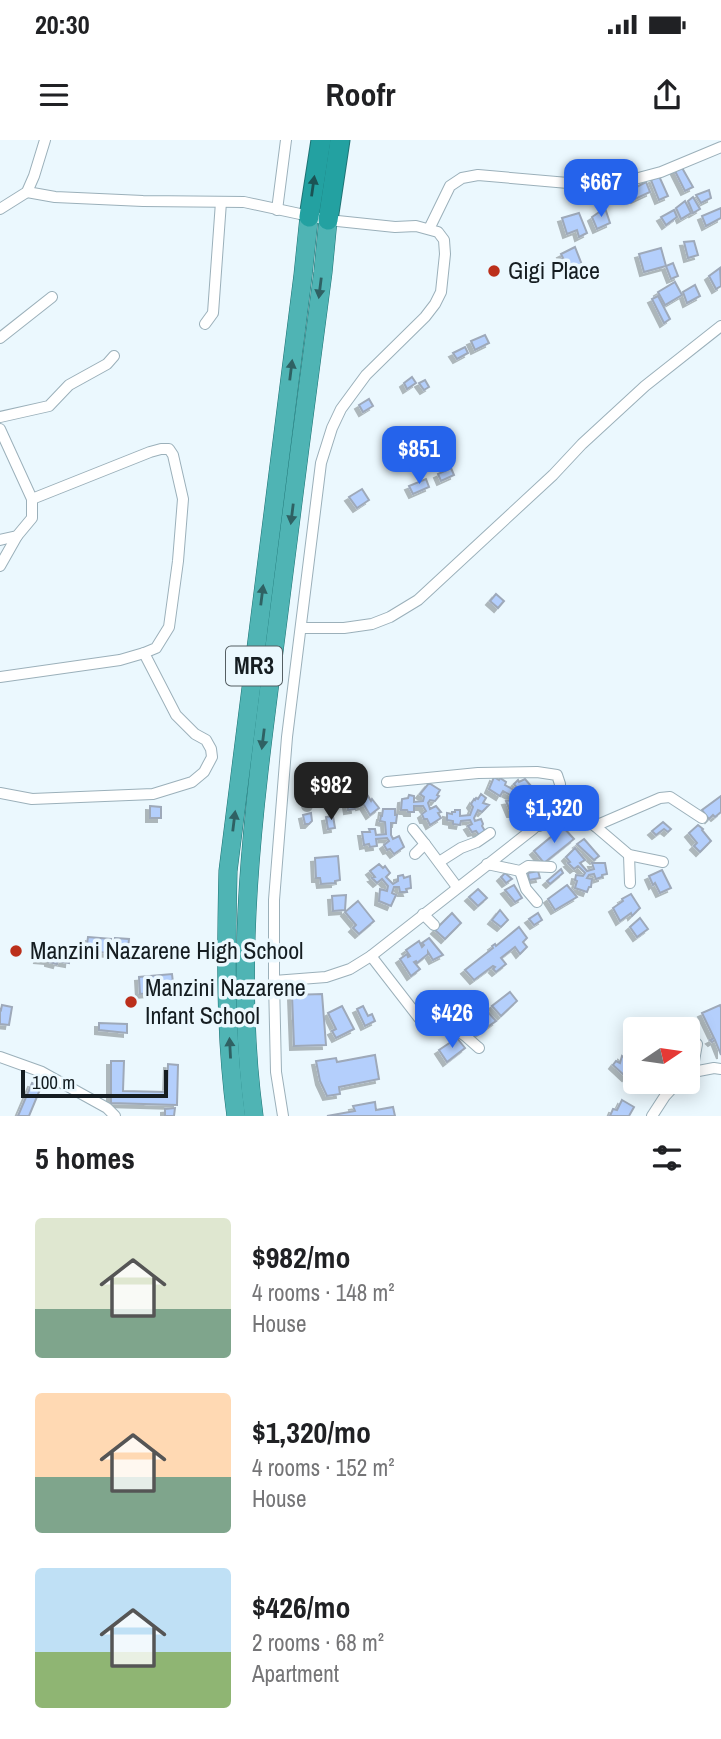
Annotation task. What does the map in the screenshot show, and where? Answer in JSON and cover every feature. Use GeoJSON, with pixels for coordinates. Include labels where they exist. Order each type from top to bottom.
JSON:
{"type":"FeatureCollection","features":[{"type":"Feature","properties":{"kind":"highway","name":"MR3"},"geometry":{"type":"LineString","coordinates":[[236,1116],[231,1080],[225,965],[229,871],[318,218],[321,140]]}},
{"type":"Feature","properties":{"kind":"highway","name":"MR3"},"geometry":{"type":"LineString","coordinates":[[254,1116],[249,1077],[244,968],[248,868],[323,272],[318,218],[340,140]]}},
{"type":"Feature","properties":{"kind":"street"},"geometry":{"type":"LineString","coordinates":[[0,209],[27,192],[45,140]]}},
{"type":"Feature","properties":{"kind":"street"},"geometry":{"type":"LineString","coordinates":[[277,210],[286,140]]}},
{"type":"Feature","properties":{"kind":"street"},"geometry":{"type":"LineString","coordinates":[[429,229],[450,186],[463,178],[478,175],[568,183],[579,190],[597,183],[631,180],[661,172],[721,147]]}},
{"type":"Feature","properties":{"kind":"street"},"geometry":{"type":"LineString","coordinates":[[27,192],[55,197],[244,202],[318,218],[395,227],[416,226],[438,232],[444,240],[441,292],[425,317],[366,375],[341,409],[321,463],[287,737],[274,900],[276,1072],[283,1116]]}},
{"type":"Feature","properties":{"kind":"street"},"geometry":{"type":"LineString","coordinates":[[205,324],[213,313],[221,202]]}},
{"type":"Feature","properties":{"kind":"street"},"geometry":{"type":"LineString","coordinates":[[0,338],[52,297]]}},
{"type":"Feature","properties":{"kind":"street"},"geometry":{"type":"LineString","coordinates":[[302,628],[344,628],[372,624],[390,617],[418,600],[645,386],[721,326]]}},
{"type":"Feature","properties":{"kind":"street"},"geometry":{"type":"LineString","coordinates":[[0,417],[49,406],[69,385],[107,364],[114,356]]}},
{"type":"Feature","properties":{"kind":"street"},"geometry":{"type":"LineString","coordinates":[[0,429],[32,499],[32,517],[17,536],[0,566]]}},
{"type":"Feature","properties":{"kind":"street"},"geometry":{"type":"LineString","coordinates":[[0,677],[120,660],[145,653],[156,648],[169,627],[183,499],[173,455],[169,449],[150,452],[32,499]]}},
{"type":"Feature","properties":{"kind":"street"},"geometry":{"type":"LineString","coordinates":[[0,540],[17,536]]}},
{"type":"Feature","properties":{"kind":"street"},"geometry":{"type":"LineString","coordinates":[[0,793],[32,799],[153,794],[192,782],[204,772],[212,757],[211,749],[206,740],[195,734],[176,715],[145,653]]}},
{"type":"Feature","properties":{"kind":"street"},"geometry":{"type":"LineString","coordinates":[[274,981],[326,977],[350,969],[371,956],[533,829],[560,801],[557,775],[537,772],[387,782]]}},
{"type":"Feature","properties":{"kind":"street"},"geometry":{"type":"LineString","coordinates":[[595,826],[660,797],[670,797],[702,818]]}},
{"type":"Feature","properties":{"kind":"street"},"geometry":{"type":"LineString","coordinates":[[533,829],[570,811],[595,826],[629,855],[663,862]]}},
{"type":"Feature","properties":{"kind":"street"},"geometry":{"type":"LineString","coordinates":[[413,830],[457,887]]}},
{"type":"Feature","properties":{"kind":"street"},"geometry":{"type":"LineString","coordinates":[[439,862],[490,833]]}},
{"type":"Feature","properties":{"kind":"street"},"geometry":{"type":"LineString","coordinates":[[415,854],[425,844]]}},
{"type":"Feature","properties":{"kind":"street"},"geometry":{"type":"LineString","coordinates":[[629,855],[629,883]]}},
{"type":"Feature","properties":{"kind":"street"},"geometry":{"type":"LineString","coordinates":[[487,864],[520,871],[528,866],[551,867]]}},
{"type":"Feature","properties":{"kind":"street"},"geometry":{"type":"LineString","coordinates":[[520,871],[526,889],[537,902]]}},
{"type":"Feature","properties":{"kind":"street"},"geometry":{"type":"LineString","coordinates":[[423,914],[433,925]]}},
{"type":"Feature","properties":{"kind":"street"},"geometry":{"type":"LineString","coordinates":[[403,931],[410,940]]}},
{"type":"Feature","properties":{"kind":"street"},"geometry":{"type":"LineString","coordinates":[[371,956],[426,1027],[431,1030],[460,1031],[479,1048]]}},
{"type":"Feature","properties":{"kind":"street"},"geometry":{"type":"LineString","coordinates":[[0,1058],[41,1072],[107,1108],[115,1116]]}},
{"type":"Feature","properties":{"kind":"street"},"geometry":{"type":"LineString","coordinates":[[700,1071],[721,1069]]}},
{"type":"Feature","properties":{"kind":"street"},"geometry":{"type":"LineString","coordinates":[[655,1115],[666,1094]]}},
{"type":"Feature","properties":{"kind":"building"},"geometry":{"type":"Polygon","coordinates":[[[681,166],[693,187],[685,191],[674,169],[681,166]]]}},
{"type":"Feature","properties":{"kind":"building"},"geometry":{"type":"Polygon","coordinates":[[[659,176],[668,196],[659,200],[651,180],[659,176]]]}},
{"type":"Feature","properties":{"kind":"building"},"geometry":{"type":"Polygon","coordinates":[[[646,182],[650,192],[635,199],[631,190],[646,182]]]}},
{"type":"Feature","properties":{"kind":"building"},"geometry":{"type":"Polygon","coordinates":[[[709,190],[711,198],[701,203],[696,195],[709,190]]]}},
{"type":"Feature","properties":{"kind":"building"},"geometry":{"type":"Polygon","coordinates":[[[693,197],[700,209],[693,213],[688,201],[693,197]]]}},
{"type":"Feature","properties":{"kind":"building"},"geometry":{"type":"Polygon","coordinates":[[[685,201],[691,213],[681,219],[676,208],[685,201]]]}},
{"type":"Feature","properties":{"kind":"building"},"geometry":{"type":"Polygon","coordinates":[[[605,208],[610,223],[597,229],[592,217],[605,208]]]}},
{"type":"Feature","properties":{"kind":"building"},"geometry":{"type":"Polygon","coordinates":[[[721,208],[721,218],[706,226],[702,216],[721,208]]]}},
{"type":"Feature","properties":{"kind":"building"},"geometry":{"type":"Polygon","coordinates":[[[674,210],[677,217],[666,225],[661,217],[674,210]]]}},
{"type":"Feature","properties":{"kind":"building"},"geometry":{"type":"Polygon","coordinates":[[[579,213],[587,233],[579,237],[577,230],[567,234],[562,218],[579,213]]]}},
{"type":"Feature","properties":{"kind":"building"},"geometry":{"type":"Polygon","coordinates":[[[694,241],[698,255],[688,258],[684,242],[694,241]]]}},
{"type":"Feature","properties":{"kind":"building"},"geometry":{"type":"Polygon","coordinates":[[[575,247],[582,265],[569,270],[561,254],[575,247]]]}},
{"type":"Feature","properties":{"kind":"building"},"geometry":{"type":"Polygon","coordinates":[[[661,248],[666,266],[644,272],[639,254],[661,248]]]}},
{"type":"Feature","properties":{"kind":"building"},"geometry":{"type":"Polygon","coordinates":[[[673,263],[678,276],[671,279],[666,266],[673,263]]]}},
{"type":"Feature","properties":{"kind":"building"},"geometry":{"type":"Polygon","coordinates":[[[720,268],[721,286],[716,289],[709,276],[720,268]]]}},
{"type":"Feature","properties":{"kind":"building"},"geometry":{"type":"Polygon","coordinates":[[[675,282],[682,295],[665,305],[658,292],[675,282]]]}},
{"type":"Feature","properties":{"kind":"building"},"geometry":{"type":"Polygon","coordinates":[[[695,285],[700,296],[687,303],[683,292],[695,285]]]}},
{"type":"Feature","properties":{"kind":"building"},"geometry":{"type":"Polygon","coordinates":[[[658,296],[670,319],[664,323],[652,299],[658,296]]]}},
{"type":"Feature","properties":{"kind":"building"},"geometry":{"type":"Polygon","coordinates":[[[485,335],[489,343],[475,350],[471,341],[485,335]]]}},
{"type":"Feature","properties":{"kind":"building"},"geometry":{"type":"Polygon","coordinates":[[[465,347],[468,353],[457,359],[453,353],[465,347]]]}},
{"type":"Feature","properties":{"kind":"building"},"geometry":{"type":"Polygon","coordinates":[[[412,377],[416,383],[407,389],[404,383],[412,377]]]}},
{"type":"Feature","properties":{"kind":"building"},"geometry":{"type":"Polygon","coordinates":[[[425,380],[429,387],[424,390],[419,383],[425,380]]]}},
{"type":"Feature","properties":{"kind":"building"},"geometry":{"type":"Polygon","coordinates":[[[369,399],[373,406],[363,412],[359,405],[369,399]]]}},
{"type":"Feature","properties":{"kind":"building"},"geometry":{"type":"Polygon","coordinates":[[[451,468],[454,475],[441,481],[438,474],[451,468]]]}},
{"type":"Feature","properties":{"kind":"building"},"geometry":{"type":"Polygon","coordinates":[[[426,479],[429,487],[413,494],[409,486],[426,479]]]}},
{"type":"Feature","properties":{"kind":"building"},"geometry":{"type":"Polygon","coordinates":[[[362,489],[369,500],[357,508],[349,497],[362,489]]]}},
{"type":"Feature","properties":{"kind":"building"},"geometry":{"type":"Polygon","coordinates":[[[496,594],[504,601],[498,608],[490,601],[496,594]]]}},
{"type":"Feature","properties":{"kind":"building"},"geometry":{"type":"Polygon","coordinates":[[[494,777],[499,780],[500,778],[514,790],[518,789],[514,784],[518,780],[519,782],[525,779],[531,786],[527,790],[529,793],[523,797],[520,792],[517,794],[517,798],[522,799],[523,813],[511,813],[506,801],[512,800],[512,796],[503,791],[500,796],[489,789],[494,777]]]}},
{"type":"Feature","properties":{"kind":"building"},"geometry":{"type":"Polygon","coordinates":[[[318,781],[320,797],[302,798],[301,789],[305,788],[305,782],[318,781]]]}},
{"type":"Feature","properties":{"kind":"building"},"geometry":{"type":"Polygon","coordinates":[[[359,781],[371,801],[372,799],[379,808],[370,815],[364,805],[360,806],[357,801],[362,798],[353,785],[359,781]]]}},
{"type":"Feature","properties":{"kind":"building"},"geometry":{"type":"Polygon","coordinates":[[[429,783],[440,790],[435,801],[430,800],[428,803],[430,809],[436,806],[441,812],[438,813],[441,818],[430,825],[422,814],[426,811],[423,806],[414,806],[414,812],[401,810],[402,799],[408,798],[409,795],[414,796],[414,802],[423,801],[424,797],[420,794],[429,783]]]}},
{"type":"Feature","properties":{"kind":"building"},"geometry":{"type":"Polygon","coordinates":[[[341,784],[345,789],[339,792],[342,798],[335,801],[335,795],[330,796],[327,792],[341,784]]]}},
{"type":"Feature","properties":{"kind":"building"},"geometry":{"type":"Polygon","coordinates":[[[352,786],[355,792],[349,795],[346,789],[352,786]]]}},
{"type":"Feature","properties":{"kind":"building"},"geometry":{"type":"Polygon","coordinates":[[[481,794],[486,798],[483,803],[489,805],[482,812],[478,810],[474,818],[475,821],[481,819],[485,831],[479,835],[476,831],[472,832],[468,826],[472,824],[470,820],[461,821],[460,825],[447,820],[447,813],[452,814],[455,810],[460,810],[460,816],[470,815],[473,807],[471,804],[481,794]]]}},
{"type":"Feature","properties":{"kind":"building"},"geometry":{"type":"Polygon","coordinates":[[[353,796],[355,809],[348,810],[346,797],[353,796]]]}},
{"type":"Feature","properties":{"kind":"building"},"geometry":{"type":"Polygon","coordinates":[[[721,796],[721,812],[709,819],[702,810],[721,796]]]}},
{"type":"Feature","properties":{"kind":"building"},"geometry":{"type":"Polygon","coordinates":[[[311,797],[316,802],[311,807],[306,802],[311,797]]]}},
{"type":"Feature","properties":{"kind":"building"},"geometry":{"type":"Polygon","coordinates":[[[150,806],[161,807],[161,818],[150,818],[150,806]]]}},
{"type":"Feature","properties":{"kind":"building"},"geometry":{"type":"Polygon","coordinates":[[[383,809],[395,809],[397,815],[396,823],[391,823],[391,835],[393,839],[399,836],[404,847],[394,854],[384,845],[389,841],[387,838],[376,839],[377,846],[364,845],[362,832],[375,829],[376,835],[386,834],[385,822],[380,821],[383,809]]]}},
{"type":"Feature","properties":{"kind":"building"},"geometry":{"type":"Polygon","coordinates":[[[311,813],[312,821],[305,824],[303,815],[311,813]]]}},
{"type":"Feature","properties":{"kind":"building"},"geometry":{"type":"Polygon","coordinates":[[[333,816],[335,828],[328,829],[326,817],[333,816]]]}},
{"type":"Feature","properties":{"kind":"building"},"geometry":{"type":"Polygon","coordinates":[[[663,822],[671,829],[668,832],[664,829],[656,835],[652,831],[663,822]]]}},
{"type":"Feature","properties":{"kind":"building"},"geometry":{"type":"Polygon","coordinates":[[[698,825],[711,841],[700,852],[694,846],[697,843],[689,833],[698,825]]]}},
{"type":"Feature","properties":{"kind":"building"},"geometry":{"type":"Polygon","coordinates":[[[563,827],[574,839],[544,863],[534,851],[563,827]]]}},
{"type":"Feature","properties":{"kind":"building"},"geometry":{"type":"Polygon","coordinates":[[[584,839],[599,856],[594,860],[577,844],[584,839]]]}},
{"type":"Feature","properties":{"kind":"building"},"geometry":{"type":"Polygon","coordinates":[[[575,848],[585,860],[580,863],[587,871],[594,869],[592,863],[605,863],[607,874],[596,879],[594,874],[589,875],[587,878],[592,879],[587,892],[575,888],[576,875],[583,876],[585,873],[578,866],[574,869],[566,857],[575,848]]]}},
{"type":"Feature","properties":{"kind":"building"},"geometry":{"type":"Polygon","coordinates":[[[338,856],[340,880],[321,884],[320,878],[316,878],[315,858],[338,856]]]}},
{"type":"Feature","properties":{"kind":"building"},"geometry":{"type":"Polygon","coordinates":[[[379,864],[383,868],[385,866],[390,873],[386,877],[393,884],[398,881],[398,876],[410,876],[411,888],[406,889],[407,892],[400,892],[399,887],[394,887],[392,893],[396,895],[391,906],[379,901],[380,889],[387,891],[388,886],[382,879],[377,883],[370,871],[379,864]]]}},
{"type":"Feature","properties":{"kind":"building"},"geometry":{"type":"Polygon","coordinates":[[[561,869],[563,873],[550,884],[547,881],[561,869]]]}},
{"type":"Feature","properties":{"kind":"building"},"geometry":{"type":"Polygon","coordinates":[[[662,870],[671,888],[660,893],[649,876],[662,870]]]}},
{"type":"Feature","properties":{"kind":"building"},"geometry":{"type":"Polygon","coordinates":[[[538,871],[540,878],[529,880],[528,873],[538,871]]]}},
{"type":"Feature","properties":{"kind":"building"},"geometry":{"type":"Polygon","coordinates":[[[505,873],[512,879],[506,883],[501,877],[505,873]]]}},
{"type":"Feature","properties":{"kind":"building"},"geometry":{"type":"Polygon","coordinates":[[[514,885],[522,898],[515,902],[505,890],[514,885]]]}},
{"type":"Feature","properties":{"kind":"building"},"geometry":{"type":"Polygon","coordinates":[[[567,885],[577,897],[555,910],[548,899],[567,885]]]}},
{"type":"Feature","properties":{"kind":"building"},"geometry":{"type":"Polygon","coordinates":[[[478,889],[487,898],[478,906],[469,897],[478,889]]]}},
{"type":"Feature","properties":{"kind":"building"},"geometry":{"type":"Polygon","coordinates":[[[631,894],[640,908],[632,916],[631,913],[620,921],[613,908],[631,894]]]}},
{"type":"Feature","properties":{"kind":"building"},"geometry":{"type":"Polygon","coordinates":[[[346,895],[345,910],[333,911],[332,896],[346,895]]]}},
{"type":"Feature","properties":{"kind":"building"},"geometry":{"type":"Polygon","coordinates":[[[358,901],[374,921],[359,934],[353,928],[356,925],[345,912],[358,901]]]}},
{"type":"Feature","properties":{"kind":"building"},"geometry":{"type":"Polygon","coordinates":[[[500,910],[508,920],[501,927],[492,920],[500,910]]]}},
{"type":"Feature","properties":{"kind":"building"},"geometry":{"type":"Polygon","coordinates":[[[452,913],[461,923],[445,939],[435,930],[452,913]]]}},
{"type":"Feature","properties":{"kind":"building"},"geometry":{"type":"Polygon","coordinates":[[[538,913],[542,920],[534,925],[529,919],[538,913]]]}},
{"type":"Feature","properties":{"kind":"building"},"geometry":{"type":"Polygon","coordinates":[[[640,918],[648,929],[637,937],[630,927],[640,918]]]}},
{"type":"Feature","properties":{"kind":"building"},"geometry":{"type":"Polygon","coordinates":[[[519,927],[527,938],[523,942],[527,947],[520,954],[515,947],[501,958],[506,964],[496,972],[493,966],[474,980],[465,970],[519,927]]]}},
{"type":"Feature","properties":{"kind":"building"},"geometry":{"type":"Polygon","coordinates":[[[88,937],[111,939],[110,953],[86,951],[88,937]]]}},
{"type":"Feature","properties":{"kind":"building"},"geometry":{"type":"Polygon","coordinates":[[[115,938],[129,939],[128,949],[118,952],[114,949],[115,938]]]}},
{"type":"Feature","properties":{"kind":"building"},"geometry":{"type":"Polygon","coordinates":[[[429,938],[443,955],[433,960],[428,952],[417,963],[414,962],[420,969],[411,976],[400,959],[407,954],[410,956],[406,950],[419,941],[422,947],[422,943],[429,938]]]}},
{"type":"Feature","properties":{"kind":"building"},"geometry":{"type":"Polygon","coordinates":[[[40,948],[70,953],[69,963],[58,961],[57,964],[38,959],[40,948]]]}},
{"type":"Feature","properties":{"kind":"building"},"geometry":{"type":"Polygon","coordinates":[[[172,974],[174,991],[140,994],[139,977],[172,974]]]}},
{"type":"Feature","properties":{"kind":"building"},"geometry":{"type":"Polygon","coordinates":[[[510,992],[517,1001],[501,1016],[492,1006],[510,992]]]}},
{"type":"Feature","properties":{"kind":"building"},"geometry":{"type":"Polygon","coordinates":[[[322,994],[326,1045],[294,1046],[292,995],[322,994]]]}},
{"type":"Feature","properties":{"kind":"building"},"geometry":{"type":"Polygon","coordinates":[[[2,1005],[12,1007],[9,1025],[0,1024],[2,1005]]]}},
{"type":"Feature","properties":{"kind":"building"},"geometry":{"type":"Polygon","coordinates":[[[720,1005],[721,1055],[715,1040],[710,1040],[714,1038],[702,1013],[720,1005]]]}},
{"type":"Feature","properties":{"kind":"building"},"geometry":{"type":"Polygon","coordinates":[[[342,1006],[354,1029],[336,1038],[332,1031],[336,1029],[328,1013],[342,1006]]]}},
{"type":"Feature","properties":{"kind":"building"},"geometry":{"type":"Polygon","coordinates":[[[363,1006],[368,1016],[372,1014],[375,1021],[365,1026],[357,1009],[363,1006]]]}},
{"type":"Feature","properties":{"kind":"building"},"geometry":{"type":"Polygon","coordinates":[[[487,1011],[496,1021],[476,1035],[468,1024],[487,1011]]]}},
{"type":"Feature","properties":{"kind":"building"},"geometry":{"type":"Polygon","coordinates":[[[99,1023],[127,1024],[127,1033],[99,1030],[99,1023]]]}},
{"type":"Feature","properties":{"kind":"building"},"geometry":{"type":"Polygon","coordinates":[[[457,1038],[465,1048],[447,1062],[439,1050],[457,1038]]]}},
{"type":"Feature","properties":{"kind":"building"},"geometry":{"type":"Polygon","coordinates":[[[375,1055],[379,1079],[339,1087],[340,1094],[327,1096],[320,1081],[316,1061],[336,1058],[337,1062],[375,1055]]]}},
{"type":"Feature","properties":{"kind":"building"},"geometry":{"type":"Polygon","coordinates":[[[622,1056],[623,1074],[613,1065],[616,1061],[620,1063],[622,1056]]]}},
{"type":"Feature","properties":{"kind":"building"},"geometry":{"type":"Polygon","coordinates":[[[111,1061],[124,1061],[123,1091],[167,1092],[168,1064],[178,1065],[177,1105],[111,1103],[111,1061]]]}},
{"type":"Feature","properties":{"kind":"building"},"geometry":{"type":"Polygon","coordinates":[[[32,1083],[41,1087],[29,1116],[18,1116],[32,1083]]]}},
{"type":"Feature","properties":{"kind":"building"},"geometry":{"type":"Polygon","coordinates":[[[622,1100],[634,1107],[629,1116],[610,1116],[613,1109],[617,1110],[622,1100]]]}},
{"type":"Feature","properties":{"kind":"building"},"geometry":{"type":"Polygon","coordinates":[[[375,1102],[376,1110],[393,1107],[395,1116],[327,1116],[355,1111],[353,1106],[375,1102]]]}},
{"type":"Feature","properties":{"kind":"building"},"geometry":{"type":"Polygon","coordinates":[[[175,1108],[174,1116],[165,1116],[165,1109],[175,1108]]]}},
{"type":"Feature","properties":{"kind":"place","name":"Gigi Place"},"geometry":{"type":"Point","coordinates":[494,271]}},
{"type":"Feature","properties":{"kind":"place","name":"Manzini Nazarene High School"},"geometry":{"type":"Point","coordinates":[16,951]}},
{"type":"Feature","properties":{"kind":"place","name":"Manzini Nazarene Infant School"},"geometry":{"type":"Point","coordinates":[131,1002]}}]}
